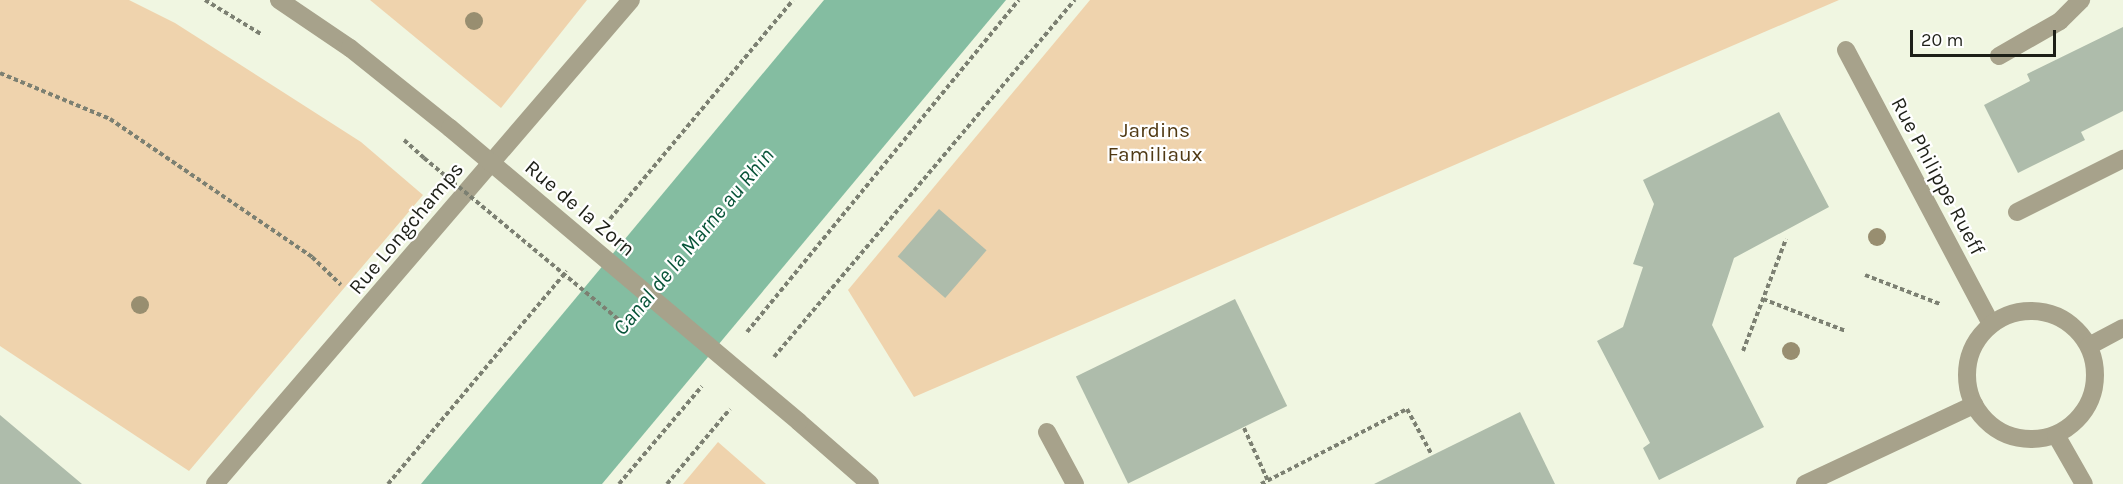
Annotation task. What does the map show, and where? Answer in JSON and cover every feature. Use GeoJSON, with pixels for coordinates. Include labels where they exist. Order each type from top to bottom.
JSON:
{"type":"FeatureCollection","features":[{"type":"Feature","properties":{"kind":"street","name":"Rue de la Zorn"},"geometry":{"type":"LineString","coordinates":[[279,0],[350,48],[450,128],[800,422],[870,484]]}},
{"type":"Feature","properties":{"kind":"street","name":"Rue Longchamps"},"geometry":{"type":"LineString","coordinates":[[215,484],[631,0]]}},
{"type":"Feature","properties":{"kind":"street"},"geometry":{"type":"LineString","coordinates":[[1999,56],[2060,21],[2081,0]]}},
{"type":"Feature","properties":{"kind":"street","name":"Rue Philippe Rueff"},"geometry":{"type":"LineString","coordinates":[[1846,50],[1991,324]]}},
{"type":"Feature","properties":{"kind":"street"},"geometry":{"type":"LineString","coordinates":[[2017,212],[2123,159]]}},
{"type":"Feature","properties":{"kind":"street"},"geometry":{"type":"LineString","coordinates":[[2027,310],[2046,312],[2079,331],[2089,346],[2096,366],[2095,387],[2087,407],[2056,435],[2038,440],[2010,435],[1985,421],[1974,405],[1967,388],[1970,352],[1991,324],[2027,310]]}},
{"type":"Feature","properties":{"kind":"street"},"geometry":{"type":"LineString","coordinates":[[2089,346],[2123,328]]}},
{"type":"Feature","properties":{"kind":"street"},"geometry":{"type":"LineString","coordinates":[[1804,484],[1974,405]]}},
{"type":"Feature","properties":{"kind":"street"},"geometry":{"type":"LineString","coordinates":[[1047,432],[1074,484]]}},
{"type":"Feature","properties":{"kind":"street"},"geometry":{"type":"LineString","coordinates":[[2056,435],[2084,484]]}},
{"type":"Feature","properties":{"kind":"path"},"geometry":{"type":"LineString","coordinates":[[205,0],[265,36]]}},
{"type":"Feature","properties":{"kind":"path"},"geometry":{"type":"LineString","coordinates":[[796,274],[1018,0]]}},
{"type":"Feature","properties":{"kind":"path"},"geometry":{"type":"LineString","coordinates":[[796,331],[1075,0]]}},
{"type":"Feature","properties":{"kind":"path"},"geometry":{"type":"LineString","coordinates":[[0,73],[110,119],[312,257],[367,309]]}},
{"type":"Feature","properties":{"kind":"path"},"geometry":{"type":"LineString","coordinates":[[398,135],[631,331]]}},
{"type":"Feature","properties":{"kind":"path"},"geometry":{"type":"LineString","coordinates":[[1743,351],[1786,239]]}},
{"type":"Feature","properties":{"kind":"path"},"geometry":{"type":"LineString","coordinates":[[1865,275],[1991,324]]}},
{"type":"Feature","properties":{"kind":"path"},"geometry":{"type":"LineString","coordinates":[[1763,299],[1846,331]]}},
{"type":"Feature","properties":{"kind":"path"},"geometry":{"type":"LineString","coordinates":[[694,383],[703,391]]}},
{"type":"Feature","properties":{"kind":"path"},"geometry":{"type":"LineString","coordinates":[[721,406],[730,414]]}},
{"type":"Feature","properties":{"kind":"path"},"geometry":{"type":"LineString","coordinates":[[1261,484],[1407,409],[1432,456]]}},
{"type":"Feature","properties":{"kind":"path"},"geometry":{"type":"LineString","coordinates":[[1244,428],[1268,481]]}},
{"type":"Feature","properties":{"kind":"path"},"geometry":{"type":"LineString","coordinates":[[667,484],[704,440]]}},
{"type":"Feature","properties":{"kind":"green space"},"geometry":{"type":"Polygon","coordinates":[[[0,0],[129,0],[175,23],[361,142],[423,195],[189,471],[0,346],[0,0]]]}},
{"type":"Feature","properties":{"kind":"green space"},"geometry":{"type":"Polygon","coordinates":[[[370,0],[587,0],[501,108],[370,0]]]}},
{"type":"Feature","properties":{"kind":"green space","name":"Jardins Familiaux"},"geometry":{"type":"Polygon","coordinates":[[[1090,0],[1839,0],[914,397],[848,290],[1090,0]]]}},
{"type":"Feature","properties":{"kind":"green space"},"geometry":{"type":"Polygon","coordinates":[[[718,442],[766,484],[683,484],[718,442]]]}},
{"type":"Feature","properties":{"kind":"water","name":"Canal de la Marne au Rhin"},"geometry":{"type":"Polygon","coordinates":[[[824,0],[1006,0],[602,484],[421,484],[824,0]]]}},
{"type":"Feature","properties":{"kind":"building"},"geometry":{"type":"Polygon","coordinates":[[[2123,27],[2123,111],[2081,132],[2085,140],[2018,173],[1984,105],[2030,81],[2027,74],[2123,27]]]}},
{"type":"Feature","properties":{"kind":"building"},"geometry":{"type":"Polygon","coordinates":[[[1779,112],[1829,207],[1734,258],[1712,325],[1764,427],[1659,480],[1643,448],[1650,443],[1597,341],[1623,327],[1643,267],[1633,264],[1654,204],[1643,180],[1779,112]]]}},
{"type":"Feature","properties":{"kind":"building"},"geometry":{"type":"Polygon","coordinates":[[[939,209],[987,250],[945,298],[898,257],[939,209]]]}},
{"type":"Feature","properties":{"kind":"building"},"geometry":{"type":"Polygon","coordinates":[[[1235,299],[1287,406],[1128,484],[1076,377],[1235,299]]]}},
{"type":"Feature","properties":{"kind":"building"},"geometry":{"type":"Polygon","coordinates":[[[1520,412],[1555,484],[1374,484],[1520,412]]]}},
{"type":"Feature","properties":{"kind":"building"},"geometry":{"type":"Polygon","coordinates":[[[0,415],[82,484],[0,484],[0,415]]]}}]}
